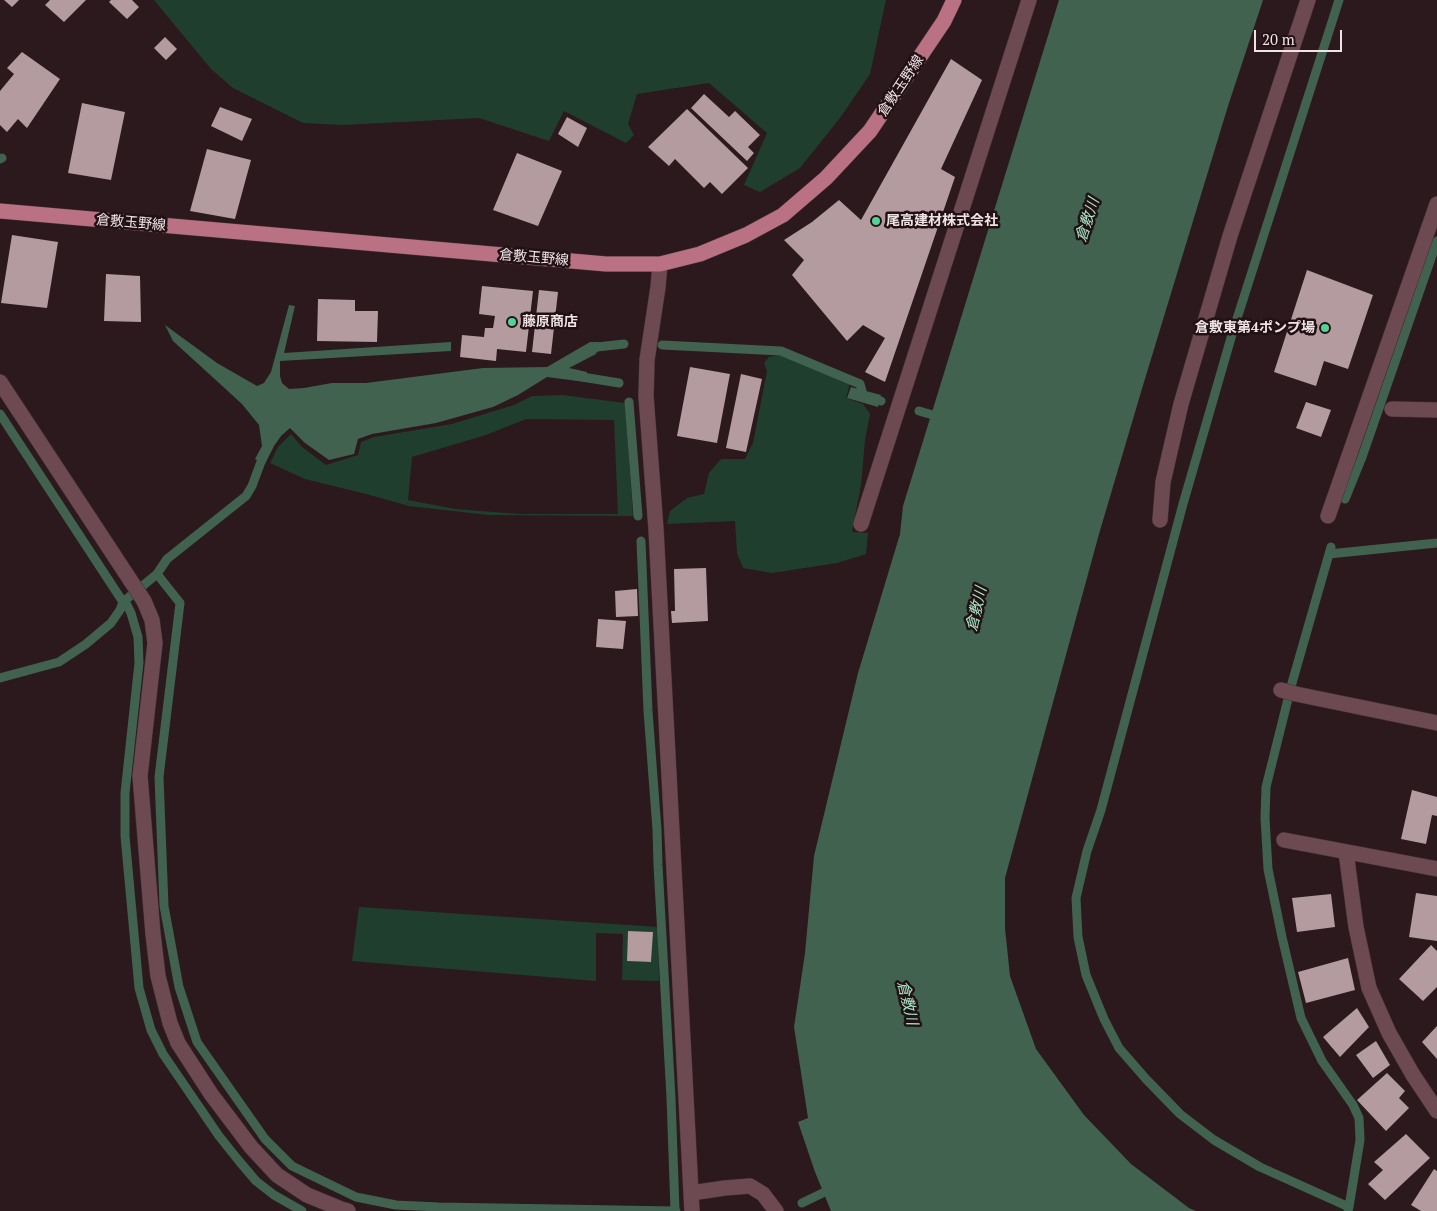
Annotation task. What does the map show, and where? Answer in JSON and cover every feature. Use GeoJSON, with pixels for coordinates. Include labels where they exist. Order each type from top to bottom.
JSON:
{"type":"FeatureCollection","features":[{"type":"Feature","properties":{"kind":"main road","name":"倉敷玉野線"},"geometry":{"type":"LineString","coordinates":[[0,211],[597,263],[660,264],[700,254],[746,235],[783,215],[826,178],[870,131],[944,21],[954,0]]}},
{"type":"Feature","properties":{"kind":"street"},"geometry":{"type":"LineString","coordinates":[[861,524],[1029,0]]}},
{"type":"Feature","properties":{"kind":"street"},"geometry":{"type":"LineString","coordinates":[[1160,520],[1163,482],[1181,404],[1230,236],[1308,0]]}},
{"type":"Feature","properties":{"kind":"street"},"geometry":{"type":"LineString","coordinates":[[1328,516],[1437,204]]}},
{"type":"Feature","properties":{"kind":"street"},"geometry":{"type":"LineString","coordinates":[[660,264],[647,360],[646,396],[656,529],[692,1211]]}},
{"type":"Feature","properties":{"kind":"street"},"geometry":{"type":"LineString","coordinates":[[0,382],[144,601],[152,620],[156,642],[140,776],[158,976],[170,1023],[178,1043],[211,1094],[251,1147],[277,1175],[307,1195],[348,1211]]}},
{"type":"Feature","properties":{"kind":"street"},"geometry":{"type":"LineString","coordinates":[[1392,409],[1437,410]]}},
{"type":"Feature","properties":{"kind":"street"},"geometry":{"type":"LineString","coordinates":[[1287,692],[1437,722]]}},
{"type":"Feature","properties":{"kind":"street"},"geometry":{"type":"LineString","coordinates":[[1284,840],[1437,869]]}},
{"type":"Feature","properties":{"kind":"street"},"geometry":{"type":"LineString","coordinates":[[1346,852],[1356,927],[1369,988],[1389,1033],[1436,1105]]}},
{"type":"Feature","properties":{"kind":"street"},"geometry":{"type":"LineString","coordinates":[[692,1193],[750,1186],[763,1194],[776,1211]]}},
{"type":"Feature","properties":{"kind":"shaded area"},"geometry":{"type":"Polygon","coordinates":[[[154,0],[886,0],[870,74],[840,118],[800,168],[760,192],[744,185],[767,133],[709,83],[637,94],[628,124],[634,135],[626,143],[564,111],[549,141],[479,118],[343,125],[303,123],[233,88],[211,69],[154,0]]]}},
{"type":"Feature","properties":{"kind":"shaded area"},"geometry":{"type":"Polygon","coordinates":[[[780,355],[850,383],[846,398],[863,404],[870,414],[865,440],[861,485],[852,532],[868,533],[866,554],[837,563],[772,573],[743,568],[737,553],[735,521],[667,524],[670,511],[687,498],[704,494],[709,473],[721,459],[745,459],[753,443],[767,371],[764,363],[769,357],[780,355]]]}},
{"type":"Feature","properties":{"kind":"shaded area"},"geometry":{"type":"Polygon","coordinates":[[[562,395],[625,403],[633,516],[488,515],[409,506],[305,479],[270,463],[278,447],[291,434],[302,447],[326,465],[358,455],[361,442],[374,437],[452,424],[514,405],[532,396],[562,395]],[[526,419],[486,435],[412,457],[408,500],[455,509],[519,514],[618,514],[614,420],[526,419]]]}},
{"type":"Feature","properties":{"kind":"shaded area"},"geometry":{"type":"Polygon","coordinates":[[[359,907],[658,927],[659,981],[622,980],[623,934],[596,933],[596,981],[352,961],[359,907]],[[628,931],[627,961],[651,962],[652,932],[628,931]]]}},
{"type":"Feature","properties":{"kind":"water","name":"倉敷川"},"geometry":{"type":"Polygon","coordinates":[[[1059,0],[1263,0],[1228,106],[1099,534],[1005,878],[1005,928],[1010,976],[1036,1049],[1084,1115],[1131,1164],[1189,1208],[1196,1211],[831,1211],[798,1122],[808,1118],[794,1027],[805,953],[814,856],[858,673],[900,534],[903,506],[1059,0]]]}},
{"type":"Feature","properties":{"kind":"water"},"geometry":{"type":"Polygon","coordinates":[[[289,305],[295,306],[284,353],[451,342],[451,351],[280,361],[282,383],[289,389],[332,383],[366,383],[483,368],[547,367],[590,342],[599,342],[596,354],[569,368],[587,372],[586,382],[547,377],[518,395],[493,407],[436,423],[372,434],[358,439],[354,454],[329,460],[305,443],[290,428],[274,446],[265,464],[255,459],[262,446],[259,425],[242,404],[173,341],[165,325],[217,363],[257,386],[264,383],[271,372],[289,305]]]}},
{"type":"Feature","properties":{"kind":"water"},"geometry":{"type":"Polygon","coordinates":[[[851,387],[881,395],[878,407],[847,398],[851,387]]]}},
{"type":"Feature","properties":{"kind":"building"},"geometry":{"type":"Polygon","coordinates":[[[4,0],[19,0],[12,7],[4,0]]]}},
{"type":"Feature","properties":{"kind":"building"},"geometry":{"type":"Polygon","coordinates":[[[50,0],[86,0],[64,22],[45,5],[50,0]]]}},
{"type":"Feature","properties":{"kind":"building"},"geometry":{"type":"Polygon","coordinates":[[[111,0],[132,0],[139,7],[127,19],[109,2],[111,0]]]}},
{"type":"Feature","properties":{"kind":"building"},"geometry":{"type":"Polygon","coordinates":[[[165,37],[177,49],[166,60],[154,48],[165,37]]]}},
{"type":"Feature","properties":{"kind":"building"},"geometry":{"type":"Polygon","coordinates":[[[22,52],[60,79],[27,128],[18,119],[7,132],[0,125],[0,91],[14,74],[7,68],[22,52]]]}},
{"type":"Feature","properties":{"kind":"building","name":"尾高建材株式会社"},"geometry":{"type":"Polygon","coordinates":[[[951,59],[982,80],[941,169],[955,177],[885,382],[865,372],[885,338],[863,325],[847,341],[792,275],[804,260],[784,240],[812,222],[839,200],[861,220],[951,59]]]}},
{"type":"Feature","properties":{"kind":"building"},"geometry":{"type":"Polygon","coordinates":[[[704,94],[729,117],[735,111],[760,135],[748,147],[754,153],[747,161],[691,108],[704,94]]]}},
{"type":"Feature","properties":{"kind":"building"},"geometry":{"type":"Polygon","coordinates":[[[82,103],[125,112],[111,180],[68,173],[82,103]]]}},
{"type":"Feature","properties":{"kind":"building"},"geometry":{"type":"Polygon","coordinates":[[[220,107],[252,119],[242,141],[211,126],[220,107]]]}},
{"type":"Feature","properties":{"kind":"building"},"geometry":{"type":"Polygon","coordinates":[[[687,109],[748,168],[722,194],[710,182],[704,188],[675,159],[669,166],[648,147],[687,109]]]}},
{"type":"Feature","properties":{"kind":"building"},"geometry":{"type":"Polygon","coordinates":[[[567,117],[587,128],[578,147],[558,134],[567,117]]]}},
{"type":"Feature","properties":{"kind":"building"},"geometry":{"type":"Polygon","coordinates":[[[207,149],[251,160],[235,219],[190,211],[207,149]]]}},
{"type":"Feature","properties":{"kind":"building"},"geometry":{"type":"Polygon","coordinates":[[[517,153],[562,171],[538,226],[493,210],[517,153]]]}},
{"type":"Feature","properties":{"kind":"building"},"geometry":{"type":"Polygon","coordinates":[[[12,235],[58,242],[47,308],[1,303],[12,235]]]}},
{"type":"Feature","properties":{"kind":"building","name":"倉敷東第4ポンプ場"},"geometry":{"type":"Polygon","coordinates":[[[1307,270],[1373,295],[1348,369],[1324,361],[1316,386],[1274,372],[1307,270]]]}},
{"type":"Feature","properties":{"kind":"building"},"geometry":{"type":"Polygon","coordinates":[[[106,274],[140,276],[141,322],[104,321],[106,274]]]}},
{"type":"Feature","properties":{"kind":"building","name":"藤原商店"},"geometry":{"type":"Polygon","coordinates":[[[482,286],[533,291],[526,352],[497,349],[496,361],[460,357],[462,335],[484,337],[485,328],[493,328],[495,316],[479,314],[482,286]]]}},
{"type":"Feature","properties":{"kind":"building"},"geometry":{"type":"Polygon","coordinates":[[[539,290],[558,292],[551,354],[532,352],[539,290]]]}},
{"type":"Feature","properties":{"kind":"building"},"geometry":{"type":"Polygon","coordinates":[[[318,299],[355,300],[355,311],[378,311],[377,342],[317,341],[318,299]]]}},
{"type":"Feature","properties":{"kind":"building"},"geometry":{"type":"Polygon","coordinates":[[[690,367],[730,374],[717,443],[677,436],[690,367]]]}},
{"type":"Feature","properties":{"kind":"building"},"geometry":{"type":"Polygon","coordinates":[[[741,374],[762,379],[746,452],[726,448],[741,374]]]}},
{"type":"Feature","properties":{"kind":"building"},"geometry":{"type":"Polygon","coordinates":[[[1306,402],[1331,410],[1321,437],[1296,428],[1306,402]]]}},
{"type":"Feature","properties":{"kind":"building"},"geometry":{"type":"Polygon","coordinates":[[[706,568],[708,621],[672,623],[671,611],[675,611],[674,569],[706,568]]]}},
{"type":"Feature","properties":{"kind":"building"},"geometry":{"type":"Polygon","coordinates":[[[637,589],[638,616],[616,617],[615,591],[637,589]]]}},
{"type":"Feature","properties":{"kind":"building"},"geometry":{"type":"Polygon","coordinates":[[[598,619],[626,621],[623,649],[596,647],[598,619]]]}},
{"type":"Feature","properties":{"kind":"building"},"geometry":{"type":"Polygon","coordinates":[[[1412,790],[1437,797],[1437,816],[1432,815],[1426,844],[1401,839],[1412,790]]]}},
{"type":"Feature","properties":{"kind":"building"},"geometry":{"type":"Polygon","coordinates":[[[1416,893],[1437,896],[1437,941],[1409,937],[1416,893]]]}},
{"type":"Feature","properties":{"kind":"building"},"geometry":{"type":"Polygon","coordinates":[[[1331,894],[1335,927],[1297,932],[1292,898],[1331,894]]]}},
{"type":"Feature","properties":{"kind":"building"},"geometry":{"type":"Polygon","coordinates":[[[628,931],[653,932],[651,962],[627,961],[628,931]]]}},
{"type":"Feature","properties":{"kind":"building"},"geometry":{"type":"Polygon","coordinates":[[[1431,945],[1437,951],[1437,987],[1423,1001],[1399,979],[1431,945]]]}},
{"type":"Feature","properties":{"kind":"building"},"geometry":{"type":"Polygon","coordinates":[[[1348,958],[1355,990],[1306,1003],[1298,972],[1348,958]]]}},
{"type":"Feature","properties":{"kind":"building"},"geometry":{"type":"Polygon","coordinates":[[[1357,1008],[1369,1027],[1340,1057],[1323,1037],[1357,1008]]]}},
{"type":"Feature","properties":{"kind":"building"},"geometry":{"type":"Polygon","coordinates":[[[1437,1026],[1437,1059],[1422,1042],[1437,1026]]]}},
{"type":"Feature","properties":{"kind":"building"},"geometry":{"type":"Polygon","coordinates":[[[1376,1041],[1390,1065],[1373,1078],[1356,1055],[1376,1041]]]}},
{"type":"Feature","properties":{"kind":"building"},"geometry":{"type":"Polygon","coordinates":[[[1387,1073],[1405,1091],[1399,1098],[1409,1108],[1386,1131],[1357,1100],[1387,1073]]]}},
{"type":"Feature","properties":{"kind":"building"},"geometry":{"type":"Polygon","coordinates":[[[1406,1134],[1430,1158],[1385,1200],[1368,1184],[1383,1170],[1374,1162],[1406,1134]]]}},
{"type":"Feature","properties":{"kind":"building"},"geometry":{"type":"Polygon","coordinates":[[[1434,1169],[1437,1171],[1437,1211],[1421,1211],[1411,1205],[1434,1169]]]}},
{"type":"Feature","properties":{"kind":"waterway"},"geometry":{"type":"LineString","coordinates":[[1339,0],[1233,331],[1183,504],[1101,810],[1087,851],[1076,898],[1078,937],[1086,975],[1104,1019],[1119,1048],[1180,1114],[1214,1140],[1260,1167],[1349,1207],[1348,1211]]}},
{"type":"Feature","properties":{"kind":"waterway"},"geometry":{"type":"LineString","coordinates":[[1345,499],[1362,457],[1437,241]]}},
{"type":"Feature","properties":{"kind":"waterway"},"geometry":{"type":"LineString","coordinates":[[588,352],[597,347],[624,344]]}},
{"type":"Feature","properties":{"kind":"waterway"},"geometry":{"type":"LineString","coordinates":[[662,345],[781,351],[860,384],[862,391],[860,395],[881,401]]}},
{"type":"Feature","properties":{"kind":"waterway"},"geometry":{"type":"LineString","coordinates":[[576,376],[619,383]]}},
{"type":"Feature","properties":{"kind":"waterway"},"geometry":{"type":"LineString","coordinates":[[629,402],[638,516]]}},
{"type":"Feature","properties":{"kind":"waterway"},"geometry":{"type":"LineString","coordinates":[[919,411],[943,418]]}},
{"type":"Feature","properties":{"kind":"waterway"},"geometry":{"type":"LineString","coordinates":[[0,414],[123,602],[157,574],[180,603],[159,777],[164,906],[179,987],[197,1042],[265,1139],[292,1166],[356,1197],[396,1205],[676,1211]]}},
{"type":"Feature","properties":{"kind":"waterway"},"geometry":{"type":"LineString","coordinates":[[157,574],[167,559],[246,496],[252,486],[265,451]]}},
{"type":"Feature","properties":{"kind":"waterway"},"geometry":{"type":"LineString","coordinates":[[641,541],[648,711],[657,830],[671,1098],[675,1210]]}},
{"type":"Feature","properties":{"kind":"waterway"},"geometry":{"type":"LineString","coordinates":[[1329,554],[1437,543]]}},
{"type":"Feature","properties":{"kind":"waterway"},"geometry":{"type":"LineString","coordinates":[[1331,547],[1292,683],[1266,787],[1265,818],[1268,869],[1301,1018],[1322,1061],[1353,1105],[1359,1118],[1360,1140],[1349,1207]]}},
{"type":"Feature","properties":{"kind":"waterway"},"geometry":{"type":"LineString","coordinates":[[125,601],[131,613],[138,637],[139,663],[125,793],[125,836],[139,988],[151,1030],[163,1054],[219,1136],[239,1161],[256,1181],[274,1195],[302,1211]]}},
{"type":"Feature","properties":{"kind":"waterway"},"geometry":{"type":"LineString","coordinates":[[0,678],[59,662],[86,644],[111,623],[123,602]]}},
{"type":"Feature","properties":{"kind":"waterway"},"geometry":{"type":"LineString","coordinates":[[802,1203],[833,1188]]}},
{"type":"Feature","properties":{"kind":"place","name":"尾高建材株式会社"},"geometry":{"type":"Point","coordinates":[876,221]}},
{"type":"Feature","properties":{"kind":"place","name":"藤原商店"},"geometry":{"type":"Point","coordinates":[512,322]}},
{"type":"Feature","properties":{"kind":"place","name":"倉敷東第4ポンプ場"},"geometry":{"type":"Point","coordinates":[1325,328]}}]}
